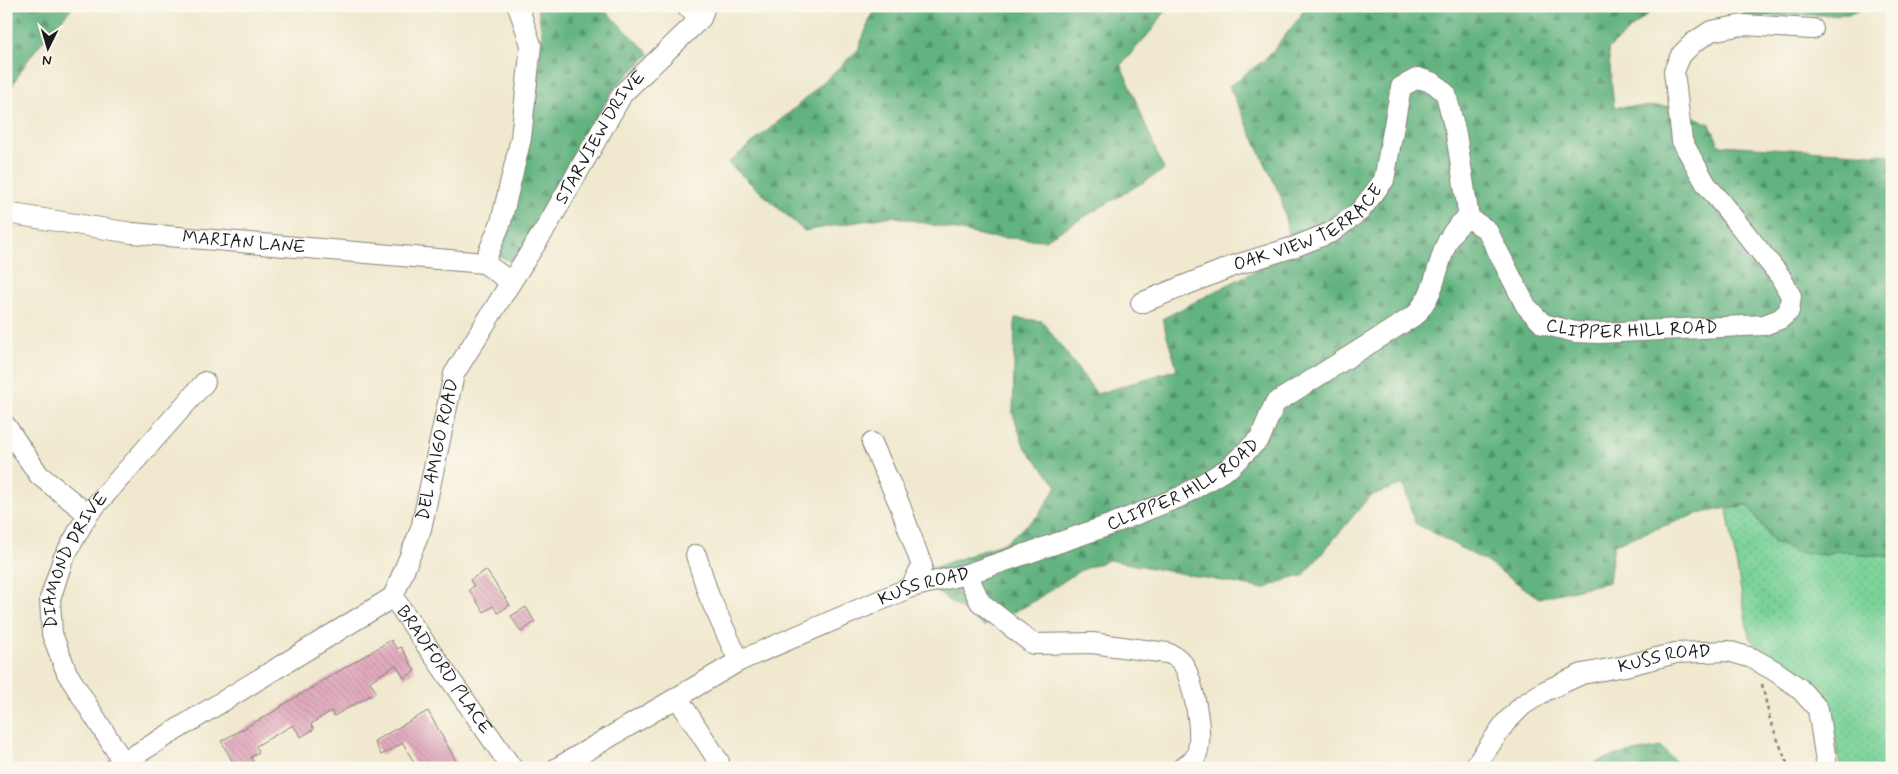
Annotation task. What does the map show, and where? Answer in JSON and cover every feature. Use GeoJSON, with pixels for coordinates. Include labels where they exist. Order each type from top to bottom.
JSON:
{"type":"FeatureCollection","features":[{"type":"Feature","properties":{"kind":"street"},"geometry":{"type":"LineString","coordinates":[[512,282],[484,263],[501,222],[521,138],[531,45],[518,6]]}},
{"type":"Feature","properties":{"kind":"street","name":"STARVIEW DRIVE"},"geometry":{"type":"LineString","coordinates":[[512,282],[548,226],[623,93],[697,10]]}},
{"type":"Feature","properties":{"kind":"street","name":"CLIPPER HILL ROAD"},"geometry":{"type":"LineString","coordinates":[[967,574],[1107,526],[1180,497],[1229,468],[1260,438],[1275,403],[1417,314],[1431,292],[1449,238],[1462,222],[1469,218],[1487,230],[1526,306],[1543,324],[1575,332],[1599,333],[1764,325],[1780,318],[1789,311],[1791,296],[1780,276],[1706,184],[1682,141],[1674,71],[1681,55],[1693,43],[1711,31],[1743,25],[1813,29]]}},
{"type":"Feature","properties":{"kind":"street","name":"OAK VIEW TERRACE"},"geometry":{"type":"LineString","coordinates":[[1141,303],[1233,266],[1294,247],[1332,232],[1360,211],[1384,180],[1401,88],[1418,78],[1434,83],[1446,94],[1456,134],[1469,218]]}},
{"type":"Feature","properties":{"kind":"street","name":"MARIAN LANE"},"geometry":{"type":"LineString","coordinates":[[6,213],[132,233],[484,263]]}},
{"type":"Feature","properties":{"kind":"street","name":"DEL AMIGO ROAD"},"geometry":{"type":"LineString","coordinates":[[393,598],[421,529],[454,374],[512,282]]}},
{"type":"Feature","properties":{"kind":"street","name":"DIAMOND DRIVE"},"geometry":{"type":"LineString","coordinates":[[121,766],[67,673],[52,634],[50,599],[63,559],[88,514],[206,382]]}},
{"type":"Feature","properties":{"kind":"street"},"geometry":{"type":"LineString","coordinates":[[6,426],[39,475],[88,514]]}},
{"type":"Feature","properties":{"kind":"street"},"geometry":{"type":"LineString","coordinates":[[872,443],[899,503],[922,566],[912,587]]}},
{"type":"Feature","properties":{"kind":"street"},"geometry":{"type":"LineString","coordinates":[[696,555],[709,596],[739,661]]}},
{"type":"Feature","properties":{"kind":"street","name":"KUSS ROAD"},"geometry":{"type":"LineString","coordinates":[[557,768],[739,661],[912,587],[967,574],[980,602],[1033,644],[1092,643],[1167,653],[1177,657],[1183,664],[1187,675],[1199,722],[1200,740],[1194,759],[1182,768]]}},
{"type":"Feature","properties":{"kind":"street"},"geometry":{"type":"LineString","coordinates":[[121,766],[393,598]]}},
{"type":"Feature","properties":{"kind":"street","name":"BRADFORD PLACE"},"geometry":{"type":"LineString","coordinates":[[393,598],[512,768]]}},
{"type":"Feature","properties":{"kind":"street","name":"KUSS ROAD"},"geometry":{"type":"LineString","coordinates":[[1474,768],[1505,723],[1523,705],[1545,691],[1582,674],[1676,653],[1728,651],[1758,661],[1799,688],[1818,709],[1827,768]]}},
{"type":"Feature","properties":{"kind":"street"},"geometry":{"type":"LineString","coordinates":[[677,697],[719,762]]}},
{"type":"Feature","properties":{"kind":"path"},"geometry":{"type":"LineString","coordinates":[[1758,661],[1770,720],[1789,768]]}},
{"type":"Feature","properties":{"kind":"green space"},"geometry":{"type":"Polygon","coordinates":[[[6,6],[74,6],[36,49],[12,85],[6,98],[6,6]]]}},
{"type":"Feature","properties":{"kind":"green space"},"geometry":{"type":"Polygon","coordinates":[[[537,6],[600,6],[650,54],[615,87],[568,163],[515,264],[498,255],[513,205],[536,96],[542,33],[537,6]]]}},
{"type":"Feature","properties":{"kind":"green space"},"geometry":{"type":"Polygon","coordinates":[[[875,6],[1169,6],[1152,30],[1121,65],[1164,170],[1045,240],[989,237],[892,216],[804,231],[728,163],[796,107],[858,50],[875,6]]]}},
{"type":"Feature","properties":{"kind":"green space"},"geometry":{"type":"Polygon","coordinates":[[[1305,6],[1657,6],[1608,49],[1614,107],[1671,106],[1710,124],[1719,145],[1892,155],[1892,556],[1860,555],[1839,550],[1825,555],[1797,552],[1773,542],[1748,504],[1697,514],[1614,544],[1609,582],[1539,598],[1485,561],[1415,523],[1403,484],[1370,496],[1303,576],[1290,578],[1264,589],[1109,560],[1079,571],[1028,605],[984,626],[933,589],[927,570],[1004,543],[1038,516],[1057,486],[1024,446],[1013,414],[1015,318],[1042,321],[1097,394],[1177,369],[1162,319],[1276,260],[1288,234],[1281,197],[1229,86],[1267,58],[1300,17],[1305,6]]]}},
{"type":"Feature","properties":{"kind":"green space"},"geometry":{"type":"Polygon","coordinates":[[[1745,6],[1869,6],[1850,14],[1744,17],[1745,6]]]}},
{"type":"Feature","properties":{"kind":"green space"},"geometry":{"type":"Polygon","coordinates":[[[1749,504],[1761,526],[1825,555],[1839,550],[1860,555],[1892,556],[1892,768],[1840,768],[1830,706],[1804,682],[1762,653],[1749,637],[1727,510],[1749,504]]]}},
{"type":"Feature","properties":{"kind":"green space"},"geometry":{"type":"Polygon","coordinates":[[[1661,747],[1682,768],[1583,768],[1612,756],[1661,747]]]}},
{"type":"Feature","properties":{"kind":"building"},"geometry":{"type":"Polygon","coordinates":[[[486,570],[510,605],[498,613],[493,606],[484,612],[469,590],[474,586],[470,580],[486,570]]]}},
{"type":"Feature","properties":{"kind":"building"},"geometry":{"type":"Polygon","coordinates":[[[526,607],[535,622],[521,632],[511,616],[526,607]]]}},
{"type":"Feature","properties":{"kind":"building"},"geometry":{"type":"Polygon","coordinates":[[[391,640],[397,649],[401,647],[415,671],[404,678],[396,665],[370,681],[376,692],[334,716],[331,711],[311,724],[314,729],[301,737],[293,725],[256,746],[259,752],[251,757],[257,768],[236,768],[221,741],[282,707],[391,640]]]}},
{"type":"Feature","properties":{"kind":"building"},"geometry":{"type":"Polygon","coordinates":[[[428,711],[460,768],[417,768],[403,743],[381,755],[374,741],[428,711]]]}},
{"type":"Feature","properties":{"kind":"waterway"},"geometry":{"type":"LineString","coordinates":[[6,25],[10,6]]}}]}
